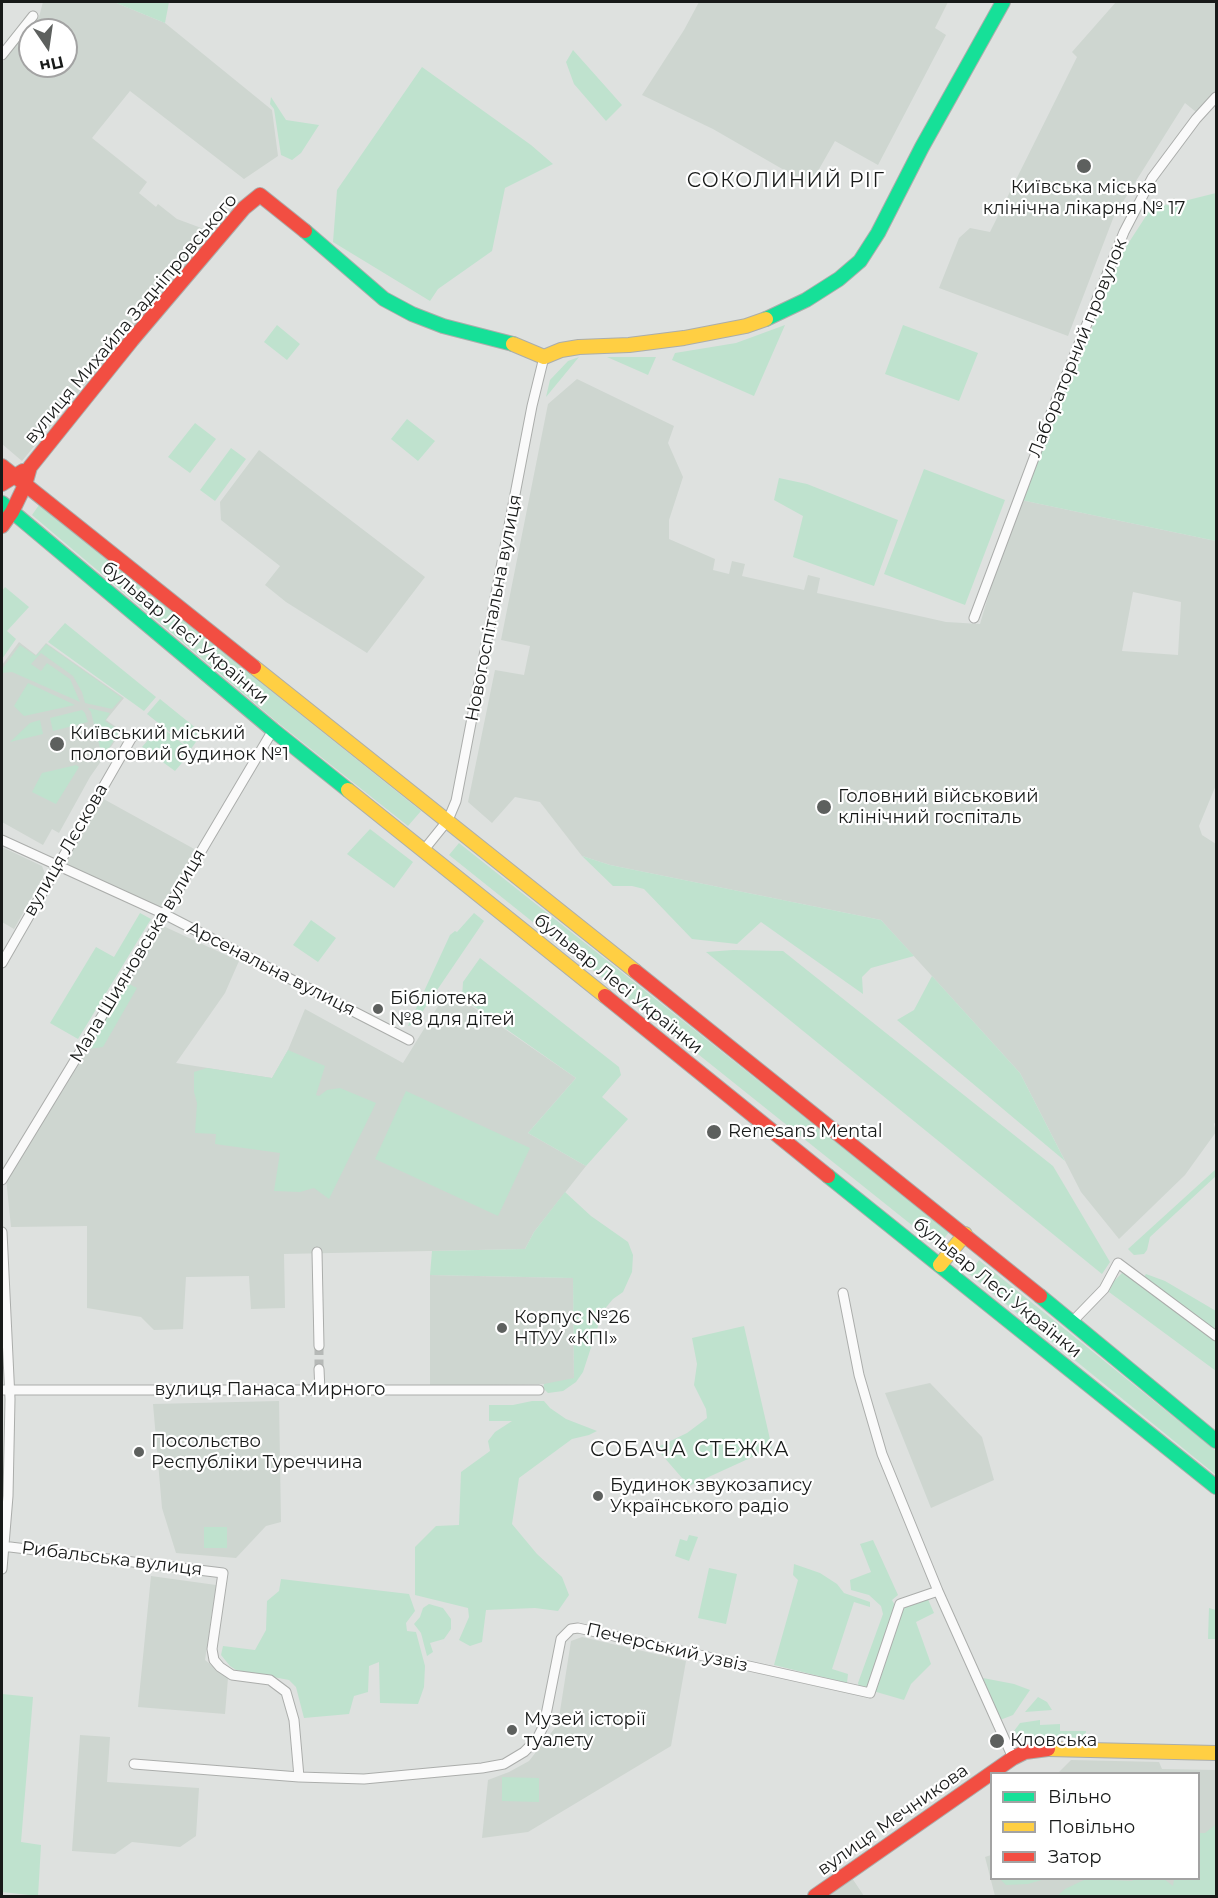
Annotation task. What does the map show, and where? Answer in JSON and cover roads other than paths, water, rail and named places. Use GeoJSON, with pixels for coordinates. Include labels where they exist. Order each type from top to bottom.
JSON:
{"type":"FeatureCollection","features":[{"type":"Feature","properties":{"kind":"main road"},"geometry":{"type":"LineString","coordinates":[[544,357],[561,350],[579,347],[629,345],[684,338],[746,326],[776,316],[839,279],[860,261],[878,233],[922,147],[1003,2]]}},
{"type":"Feature","properties":{"kind":"main road","name":"вулиця Михайла Задніпровського"},"geometry":{"type":"LineString","coordinates":[[2,526],[7,508],[25,485],[30,467],[155,313],[244,208],[260,195],[384,299],[412,314],[443,326],[507,341],[544,357]]}},
{"type":"Feature","properties":{"kind":"main road","name":"бульвар Лесі Українки"},"geometry":{"type":"LineString","coordinates":[[2,466],[965,1234],[1216,1441]]}},
{"type":"Feature","properties":{"kind":"main road","name":"вулиця Михайла Задніпровського"},"geometry":{"type":"LineString","coordinates":[[2,484],[13,475],[30,467]]}},
{"type":"Feature","properties":{"kind":"main road","name":"бульвар Лесі Українки"},"geometry":{"type":"LineString","coordinates":[[7,508],[273,730],[1216,1487]]}},
{"type":"Feature","properties":{"kind":"main road"},"geometry":{"type":"LineString","coordinates":[[940,1265],[965,1234]]}},
{"type":"Feature","properties":{"kind":"main road","name":"вулиця Мечникова"},"geometry":{"type":"LineString","coordinates":[[993,1772],[1013,1758],[1038,1749],[1216,1753]]}},
{"type":"Feature","properties":{"kind":"main road","name":"вулиця Мечникова"},"geometry":{"type":"LineString","coordinates":[[814,1896],[990,1774]]}},
{"type":"Feature","properties":{"kind":"street"},"geometry":{"type":"LineString","coordinates":[[2,55],[33,16]]}},
{"type":"Feature","properties":{"kind":"street","name":"Лабораторний провулок"},"geometry":{"type":"LineString","coordinates":[[974,618],[1049,418],[1124,232],[1152,178],[1196,119],[1216,97]]}},
{"type":"Feature","properties":{"kind":"street","name":"Новогоспітальна вулиця"},"geometry":{"type":"LineString","coordinates":[[423,851],[448,820],[456,801],[532,406],[544,357]]}},
{"type":"Feature","properties":{"kind":"street","name":"Мала Шияновська вулиця"},"geometry":{"type":"LineString","coordinates":[[2,1180],[273,730]]}},
{"type":"Feature","properties":{"kind":"street","name":"вулиця Лєскова"},"geometry":{"type":"LineString","coordinates":[[2,963],[132,736]]}},
{"type":"Feature","properties":{"kind":"street","name":"Арсенальна вулиця"},"geometry":{"type":"LineString","coordinates":[[2,840],[164,914],[409,1040]]}},
{"type":"Feature","properties":{"kind":"street"},"geometry":{"type":"LineString","coordinates":[[2,1232],[8,1496],[2,1546],[2,1569]]}},
{"type":"Feature","properties":{"kind":"street"},"geometry":{"type":"LineString","coordinates":[[316,1252],[319,1346]]}},
{"type":"Feature","properties":{"kind":"street"},"geometry":{"type":"LineString","coordinates":[[1072,1322],[1104,1289],[1118,1263],[1216,1336]]}},
{"type":"Feature","properties":{"kind":"street"},"geometry":{"type":"LineString","coordinates":[[843,1293],[859,1375],[882,1454],[938,1591],[1013,1758]]}},
{"type":"Feature","properties":{"kind":"street"},"geometry":{"type":"LineString","coordinates":[[319,1369],[320,1391]]}},
{"type":"Feature","properties":{"kind":"street","name":"вулиця Панаса Мирного"},"geometry":{"type":"LineString","coordinates":[[5,1390],[539,1390]]}},
{"type":"Feature","properties":{"kind":"street","name":"Рибальська вулиця"},"geometry":{"type":"LineString","coordinates":[[2,1546],[223,1573],[212,1648],[214,1660],[232,1675],[270,1680],[286,1692],[294,1720],[298,1777]]}},
{"type":"Feature","properties":{"kind":"street","name":"Печерський узвіз"},"geometry":{"type":"LineString","coordinates":[[134,1764],[298,1777],[364,1779],[504,1764],[524,1752],[537,1739],[544,1725],[561,1639],[571,1629],[586,1629],[870,1694],[900,1604],[938,1591]]}},
{"type":"Feature","properties":{"kind":"tunnel"},"geometry":{"type":"LineString","coordinates":[[319,1346],[319,1369]]}},
{"type":"Feature","properties":{"kind":"place","name":"Київська міська клінічна лікарня № 17"},"geometry":{"type":"Point","coordinates":[1084,166]}},
{"type":"Feature","properties":{"kind":"place","name":"Київський міський пологовий будинок №1"},"geometry":{"type":"Point","coordinates":[57,744]}},
{"type":"Feature","properties":{"kind":"place","name":"Головний військовий клінічний госпіталь"},"geometry":{"type":"Point","coordinates":[824,807]}},
{"type":"Feature","properties":{"kind":"place","name":"Бібліотека №8 для дітей"},"geometry":{"type":"Point","coordinates":[378,1009]}},
{"type":"Feature","properties":{"kind":"place","name":"Renesans Mental"},"geometry":{"type":"Point","coordinates":[714,1132]}},
{"type":"Feature","properties":{"kind":"place","name":"Корпус №26 НТУУ «КПІ»"},"geometry":{"type":"Point","coordinates":[502,1328]}},
{"type":"Feature","properties":{"kind":"place","name":"Посольство Республіки Туреччина"},"geometry":{"type":"Point","coordinates":[139,1452]}},
{"type":"Feature","properties":{"kind":"place","name":"Будинок звукозапису Українського радіо"},"geometry":{"type":"Point","coordinates":[598,1496]}},
{"type":"Feature","properties":{"kind":"place","name":"Музей історії туалету"},"geometry":{"type":"Point","coordinates":[512,1730]}},
{"type":"Feature","properties":{"kind":"place","name":"Кловська"},"geometry":{"type":"Point","coordinates":[997,1741]}},
{"type":"Feature","properties":{"kind":"district","name":"СОКОЛИНИЙ РІГ"},"geometry":{"type":"Point","coordinates":[786,181]}},
{"type":"Feature","properties":{"kind":"district","name":"СОБАЧА СТЕЖКА"},"geometry":{"type":"Point","coordinates":[690,1450]}}]}
